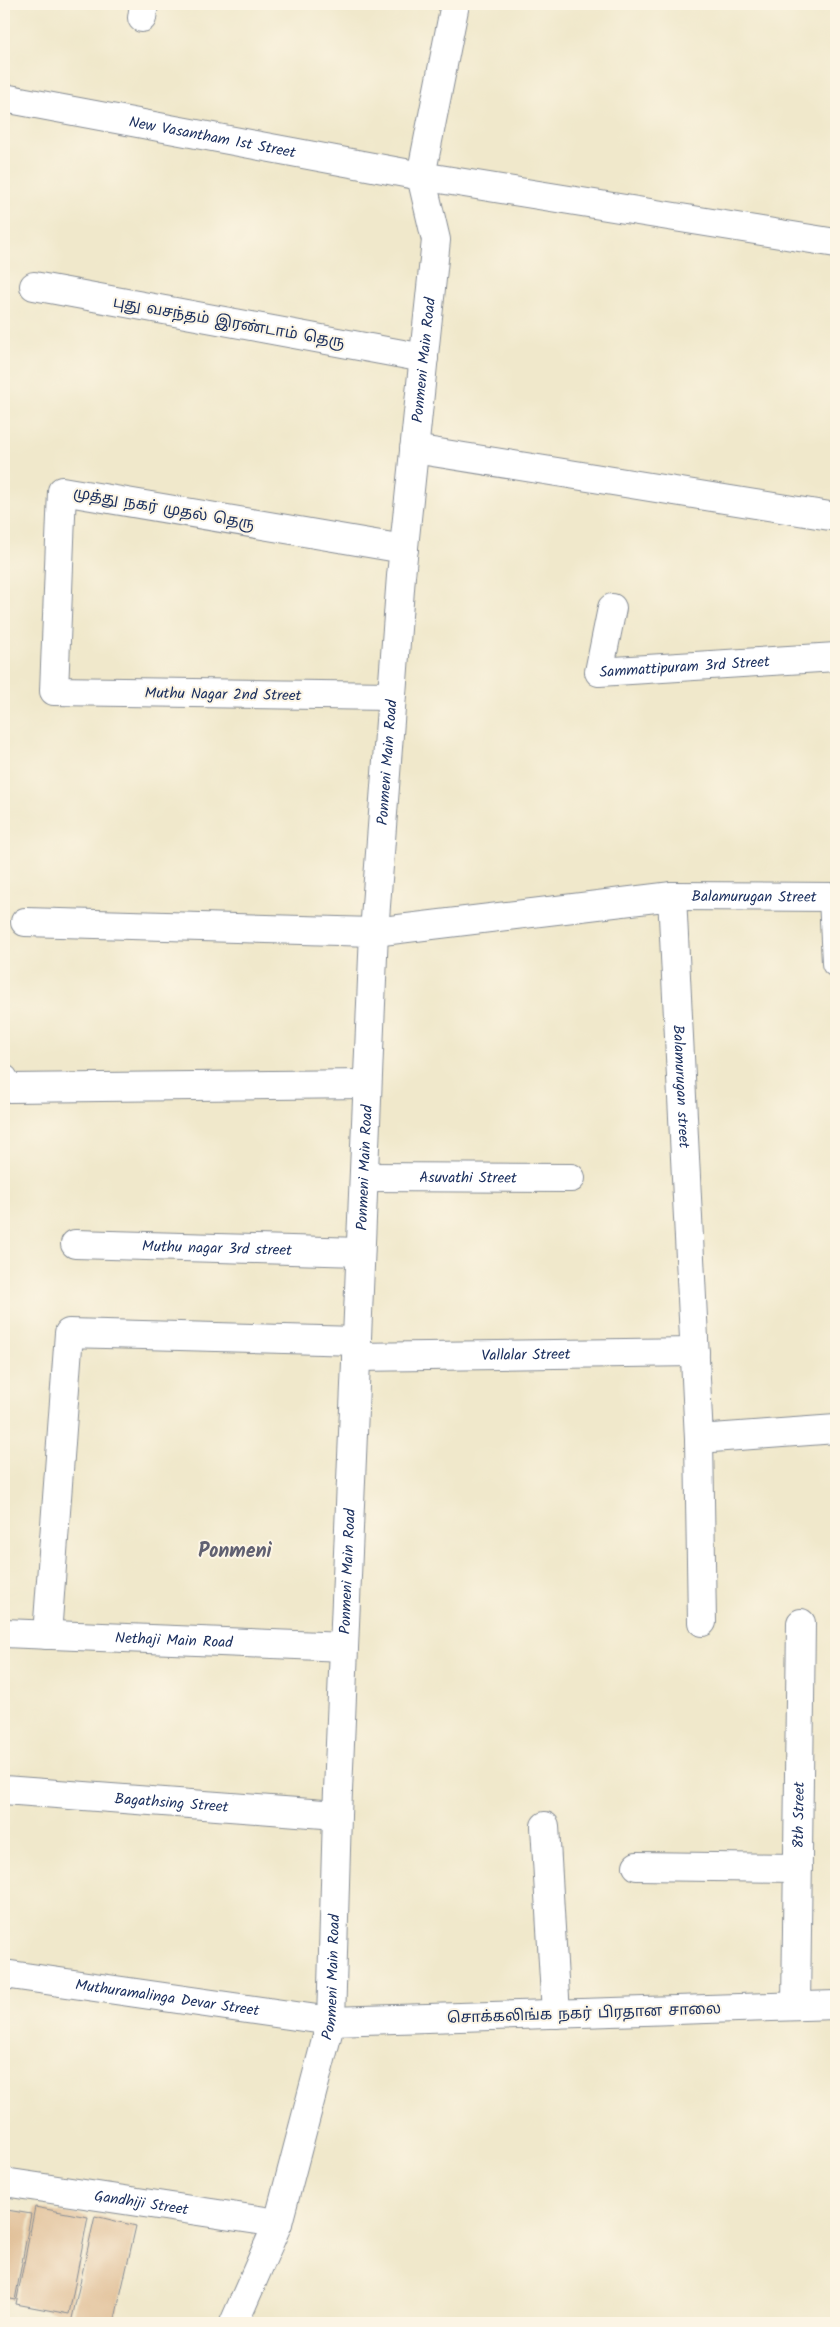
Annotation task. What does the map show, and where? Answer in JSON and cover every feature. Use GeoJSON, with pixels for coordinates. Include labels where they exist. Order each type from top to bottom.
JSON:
{"type":"FeatureCollection","features":[{"type":"Feature","properties":{"kind":"street","name":"Ponmeni Main Road"},"geometry":{"type":"LineString","coordinates":[[234,2323],[278,2223],[331,2021],[337,1815],[374,932],[404,549],[436,240],[421,176],[455,4]]}},
{"type":"Feature","properties":{"kind":"street","name":"New Vasantham 1st Street"},"geometry":{"type":"LineString","coordinates":[[4,98],[421,176],[836,243]]}},
{"type":"Feature","properties":{"kind":"street","name":"புது வசந்தம் இரண்டாம் தெரு"},"geometry":{"type":"LineString","coordinates":[[34,286],[424,358]]}},
{"type":"Feature","properties":{"kind":"street"},"geometry":{"type":"LineString","coordinates":[[414,449],[836,517]]}},
{"type":"Feature","properties":{"kind":"street","name":"முத்து நகர் முதல் தெரு"},"geometry":{"type":"LineString","coordinates":[[54,691],[62,491],[404,549]]}},
{"type":"Feature","properties":{"kind":"street","name":"Sammattipuram 3rd Street"},"geometry":{"type":"LineString","coordinates":[[612,608],[599,672],[836,657]]}},
{"type":"Feature","properties":{"kind":"street","name":"Muthu Nagar 2nd Street"},"geometry":{"type":"LineString","coordinates":[[54,691],[391,696]]}},
{"type":"Feature","properties":{"kind":"street","name":"Balamurugan street"},"geometry":{"type":"LineString","coordinates":[[25,922],[374,932],[672,896],[700,1440],[702,1622]]}},
{"type":"Feature","properties":{"kind":"street","name":"Balamurugan Street"},"geometry":{"type":"LineString","coordinates":[[672,896],[834,897]]}},
{"type":"Feature","properties":{"kind":"street"},"geometry":{"type":"LineString","coordinates":[[834,897],[836,963]]}},
{"type":"Feature","properties":{"kind":"street"},"geometry":{"type":"LineString","coordinates":[[4,1079],[9,1088],[367,1084]]}},
{"type":"Feature","properties":{"kind":"street","name":"Asuvathi Street"},"geometry":{"type":"LineString","coordinates":[[364,1177],[571,1178]]}},
{"type":"Feature","properties":{"kind":"street","name":"Muthu nagar 3rd street"},"geometry":{"type":"LineString","coordinates":[[75,1244],[360,1252]]}},
{"type":"Feature","properties":{"kind":"street","name":"Vallalar Street"},"geometry":{"type":"LineString","coordinates":[[47,1635],[69,1333],[356,1349],[696,1352]]}},
{"type":"Feature","properties":{"kind":"street"},"geometry":{"type":"LineString","coordinates":[[700,1440],[836,1429]]}},
{"type":"Feature","properties":{"kind":"street","name":"8th Street"},"geometry":{"type":"LineString","coordinates":[[796,2006],[802,1623]]}},
{"type":"Feature","properties":{"kind":"street","name":"Nethaji Main Road"},"geometry":{"type":"LineString","coordinates":[[4,1633],[344,1648]]}},
{"type":"Feature","properties":{"kind":"street","name":"Bagathsing Street"},"geometry":{"type":"LineString","coordinates":[[4,1790],[337,1815]]}},
{"type":"Feature","properties":{"kind":"street"},"geometry":{"type":"LineString","coordinates":[[545,1826],[556,2014]]}},
{"type":"Feature","properties":{"kind":"street"},"geometry":{"type":"LineString","coordinates":[[637,1866],[798,1868]]}},
{"type":"Feature","properties":{"kind":"street","name":"Muthuramalinga Devar Street"},"geometry":{"type":"LineString","coordinates":[[4,1974],[331,2021]]}},
{"type":"Feature","properties":{"kind":"street","name":"சொக்கலிங்க நகர் பிரதான சாலை"},"geometry":{"type":"LineString","coordinates":[[331,2021],[836,2005]]}},
{"type":"Feature","properties":{"kind":"street","name":"Gandhiji Street"},"geometry":{"type":"LineString","coordinates":[[4,2182],[278,2223]]}},
{"type":"Feature","properties":{"kind":"building"},"geometry":{"type":"Polygon","coordinates":[[[35,2207],[88,2217],[69,2314],[16,2304],[35,2207]]]}},
{"type":"Feature","properties":{"kind":"building"},"geometry":{"type":"Polygon","coordinates":[[[7,2210],[31,2214],[15,2300],[4,2298],[4,2226],[7,2210]]]}},
{"type":"Feature","properties":{"kind":"building"},"geometry":{"type":"Polygon","coordinates":[[[95,2216],[136,2226],[114,2323],[71,2323],[95,2216]]]}},
{"type":"Feature","properties":{"kind":"district","name":"Ponmeni"},"geometry":{"type":"Point","coordinates":[235,1550]}}]}
